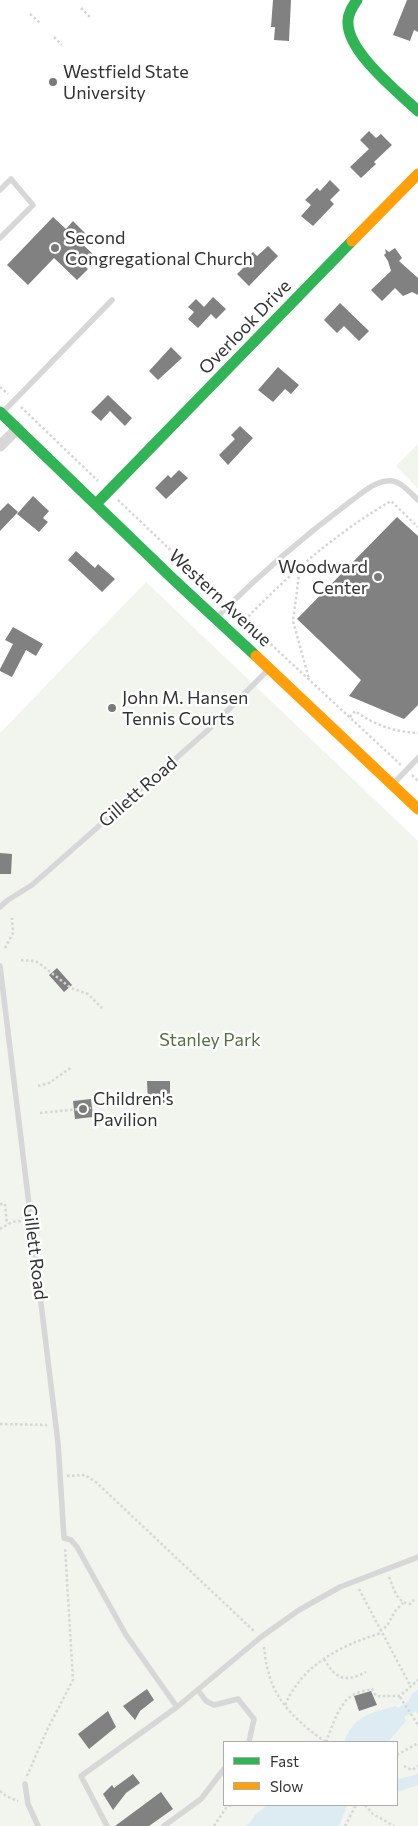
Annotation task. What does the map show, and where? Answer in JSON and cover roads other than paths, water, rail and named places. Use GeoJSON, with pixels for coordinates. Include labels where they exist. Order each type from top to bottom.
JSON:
{"type":"FeatureCollection","features":[{"type":"Feature","properties":{"kind":"street"},"geometry":{"type":"LineString","coordinates":[[357,0],[351,10],[348,24],[352,40],[360,54],[418,112]]}},
{"type":"Feature","properties":{"kind":"street","name":"Overlook Drive"},"geometry":{"type":"LineString","coordinates":[[96,504],[418,174]]}},
{"type":"Feature","properties":{"kind":"street","name":"Western Avenue"},"geometry":{"type":"LineString","coordinates":[[1,413],[172,578],[217,618],[418,809]]}},
{"type":"Feature","properties":{"kind":"street"},"geometry":{"type":"LineString","coordinates":[[0,446],[18,428]]}},
{"type":"Feature","properties":{"kind":"lane"},"geometry":{"type":"LineString","coordinates":[[0,190],[11,179],[33,205],[0,238]]}},
{"type":"Feature","properties":{"kind":"lane"},"geometry":{"type":"LineString","coordinates":[[1,413],[112,300]]}},
{"type":"Feature","properties":{"kind":"lane"},"geometry":{"type":"LineString","coordinates":[[217,618],[287,552],[342,508],[378,483],[388,480],[398,482],[418,500]]}},
{"type":"Feature","properties":{"kind":"lane","name":"Gillett Road"},"geometry":{"type":"LineString","coordinates":[[0,908],[8,900],[32,885],[207,731],[270,668]]}},
{"type":"Feature","properties":{"kind":"lane"},"geometry":{"type":"LineString","coordinates":[[392,784],[418,758]]}},
{"type":"Feature","properties":{"kind":"lane","name":"Gillett Road"},"geometry":{"type":"LineString","coordinates":[[0,966],[56,1425],[64,1538],[71,1540],[77,1547],[126,1636],[177,1707]]}},
{"type":"Feature","properties":{"kind":"lane"},"geometry":{"type":"LineString","coordinates":[[107,1826],[80,1776],[177,1707],[261,1637],[306,1606],[354,1581],[418,1557]]}},
{"type":"Feature","properties":{"kind":"lane"},"geometry":{"type":"LineString","coordinates":[[198,1690],[206,1700],[214,1705],[238,1699],[254,1719],[249,1733],[249,1741]]}},
{"type":"Feature","properties":{"kind":"lane"},"geometry":{"type":"LineString","coordinates":[[164,1826],[201,1798],[223,1770]]}},
{"type":"Feature","properties":{"kind":"lane"},"geometry":{"type":"LineString","coordinates":[[26,1784],[28,1804],[38,1826]]}},
{"type":"Feature","properties":{"kind":"place","name":"Westfield State University"},"geometry":{"type":"Point","coordinates":[53,82]}},
{"type":"Feature","properties":{"kind":"place","name":"Second Congregational Church"},"geometry":{"type":"Point","coordinates":[55,248]}},
{"type":"Feature","properties":{"kind":"place","name":"Woodward Center"},"geometry":{"type":"Point","coordinates":[378,577]}},
{"type":"Feature","properties":{"kind":"place","name":"John M. Hansen Tennis Courts"},"geometry":{"type":"Point","coordinates":[112,708]}},
{"type":"Feature","properties":{"kind":"place","name":"Children's Pavilion"},"geometry":{"type":"Point","coordinates":[83,1109]}},
{"type":"Feature","properties":{"kind":"park label","name":"Stanley Park"},"geometry":{"type":"Point","coordinates":[210,1040]}}]}
